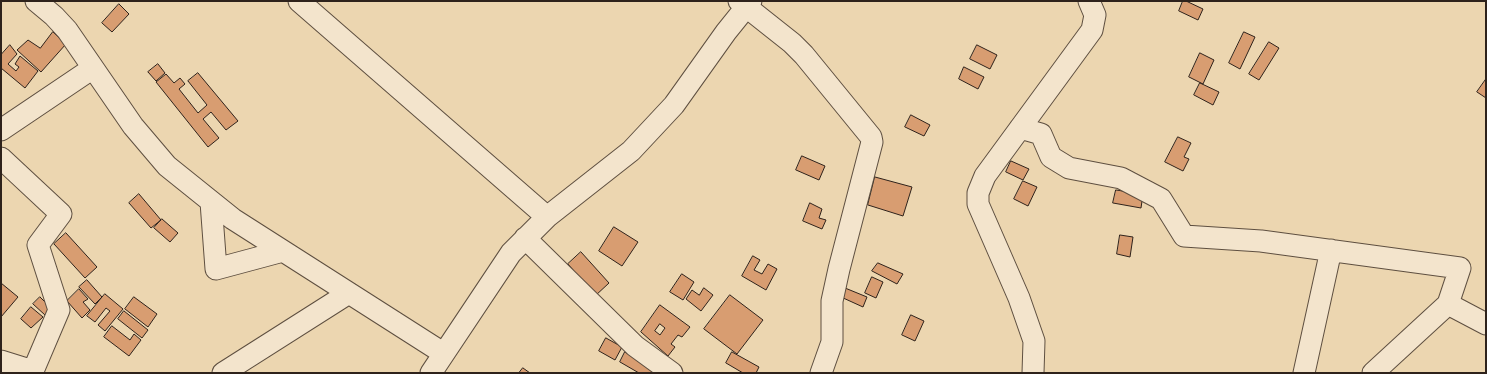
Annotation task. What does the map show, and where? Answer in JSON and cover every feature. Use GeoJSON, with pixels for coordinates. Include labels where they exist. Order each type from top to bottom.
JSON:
{"type":"FeatureCollection","features":[{"type":"Feature","properties":{"kind":"street"},"geometry":{"type":"LineString","coordinates":[[36,1],[54,16],[67,30],[134,126],[167,166],[233,219],[443,353]]}},
{"type":"Feature","properties":{"kind":"street"},"geometry":{"type":"LineString","coordinates":[[299,1],[547,217]]}},
{"type":"Feature","properties":{"kind":"street"},"geometry":{"type":"LineString","coordinates":[[1033,373],[1034,341],[1019,298],[978,204],[978,193],[985,176],[1092,30],[1095,15],[1089,1]]}},
{"type":"Feature","properties":{"kind":"street"},"geometry":{"type":"LineString","coordinates":[[431,373],[511,253],[547,217],[631,150],[674,105],[746,3],[804,55],[871,138],[872,142],[839,269],[832,301],[832,342],[821,373]]}},
{"type":"Feature","properties":{"kind":"street"},"geometry":{"type":"LineString","coordinates":[[1,130],[93,68]]}},
{"type":"Feature","properties":{"kind":"street"},"geometry":{"type":"LineString","coordinates":[[1020,128],[1041,134],[1051,157],[1070,168],[1121,178],[1161,199],[1184,236],[1261,241],[1460,268],[1448,304],[1373,373]]}},
{"type":"Feature","properties":{"kind":"street"},"geometry":{"type":"LineString","coordinates":[[1,158],[61,214],[38,245],[59,310],[33,371],[1,361]]}},
{"type":"Feature","properties":{"kind":"street"},"geometry":{"type":"LineString","coordinates":[[211,202],[216,269],[283,251]]}},
{"type":"Feature","properties":{"kind":"street"},"geometry":{"type":"LineString","coordinates":[[525,238],[635,346],[672,373]]}},
{"type":"Feature","properties":{"kind":"street"},"geometry":{"type":"LineString","coordinates":[[1304,373],[1331,250]]}},
{"type":"Feature","properties":{"kind":"street"},"geometry":{"type":"LineString","coordinates":[[223,373],[349,293]]}},
{"type":"Feature","properties":{"kind":"street"},"geometry":{"type":"LineString","coordinates":[[1448,304],[1486,324]]}},
{"type":"Feature","properties":{"kind":"building"},"geometry":{"type":"Polygon","coordinates":[[[1183,1],[1203,9],[1198,20],[1179,11],[1183,1]]]}},
{"type":"Feature","properties":{"kind":"building"},"geometry":{"type":"Polygon","coordinates":[[[119,4],[129,14],[112,32],[102,23],[119,4]]]}},
{"type":"Feature","properties":{"kind":"building"},"geometry":{"type":"Polygon","coordinates":[[[53,32],[66,44],[41,72],[17,50],[28,40],[40,48],[53,32]]]}},
{"type":"Feature","properties":{"kind":"building"},"geometry":{"type":"Polygon","coordinates":[[[1244,32],[1255,37],[1240,69],[1229,63],[1244,32]]]}},
{"type":"Feature","properties":{"kind":"building"},"geometry":{"type":"Polygon","coordinates":[[[1269,42],[1279,48],[1259,80],[1249,74],[1269,42]]]}},
{"type":"Feature","properties":{"kind":"building"},"geometry":{"type":"Polygon","coordinates":[[[10,45],[17,54],[8,64],[16,71],[19,67],[15,64],[20,56],[38,71],[25,88],[1,68],[1,55],[10,45]]]}},
{"type":"Feature","properties":{"kind":"building"},"geometry":{"type":"Polygon","coordinates":[[[977,45],[997,55],[990,69],[970,59],[977,45]]]}},
{"type":"Feature","properties":{"kind":"building"},"geometry":{"type":"Polygon","coordinates":[[[1200,53],[1214,60],[1203,84],[1189,77],[1200,53]]]}},
{"type":"Feature","properties":{"kind":"building"},"geometry":{"type":"Polygon","coordinates":[[[158,64],[165,73],[156,81],[148,72],[158,64]]]}},
{"type":"Feature","properties":{"kind":"building"},"geometry":{"type":"Polygon","coordinates":[[[964,67],[984,77],[978,89],[959,79],[964,67]]]}},
{"type":"Feature","properties":{"kind":"building"},"geometry":{"type":"Polygon","coordinates":[[[198,73],[238,121],[226,130],[211,112],[203,119],[219,138],[208,147],[156,82],[166,74],[174,83],[180,78],[185,84],[179,89],[198,113],[207,105],[188,81],[198,73]]]}},
{"type":"Feature","properties":{"kind":"building"},"geometry":{"type":"Polygon","coordinates":[[[1486,79],[1486,98],[1477,92],[1486,79]]]}},
{"type":"Feature","properties":{"kind":"building"},"geometry":{"type":"Polygon","coordinates":[[[1200,83],[1219,92],[1213,105],[1194,95],[1200,83]]]}},
{"type":"Feature","properties":{"kind":"building"},"geometry":{"type":"Polygon","coordinates":[[[911,115],[930,125],[924,136],[905,127],[911,115]]]}},
{"type":"Feature","properties":{"kind":"building"},"geometry":{"type":"Polygon","coordinates":[[[1178,137],[1191,143],[1184,157],[1189,159],[1183,171],[1165,162],[1178,137]]]}},
{"type":"Feature","properties":{"kind":"building"},"geometry":{"type":"Polygon","coordinates":[[[802,156],[825,166],[819,180],[796,170],[802,156]]]}},
{"type":"Feature","properties":{"kind":"building"},"geometry":{"type":"Polygon","coordinates":[[[1011,161],[1029,169],[1023,180],[1006,172],[1011,161]]]}},
{"type":"Feature","properties":{"kind":"building"},"geometry":{"type":"Polygon","coordinates":[[[875,177],[912,187],[903,216],[868,205],[875,177]]]}},
{"type":"Feature","properties":{"kind":"building"},"geometry":{"type":"Polygon","coordinates":[[[1023,181],[1037,187],[1028,206],[1014,199],[1023,181]]]}},
{"type":"Feature","properties":{"kind":"building"},"geometry":{"type":"Polygon","coordinates":[[[1116,190],[1143,194],[1141,208],[1113,203],[1116,190]]]}},
{"type":"Feature","properties":{"kind":"building"},"geometry":{"type":"Polygon","coordinates":[[[139,194],[161,220],[151,228],[129,203],[139,194]]]}},
{"type":"Feature","properties":{"kind":"building"},"geometry":{"type":"Polygon","coordinates":[[[810,203],[822,209],[819,218],[826,220],[822,229],[803,221],[810,203]]]}},
{"type":"Feature","properties":{"kind":"building"},"geometry":{"type":"Polygon","coordinates":[[[162,219],[178,233],[170,242],[154,228],[162,219]]]}},
{"type":"Feature","properties":{"kind":"building"},"geometry":{"type":"Polygon","coordinates":[[[614,227],[638,242],[622,266],[599,251],[614,227]]]}},
{"type":"Feature","properties":{"kind":"building"},"geometry":{"type":"Polygon","coordinates":[[[66,233],[97,267],[85,278],[54,244],[66,233]]]}},
{"type":"Feature","properties":{"kind":"building"},"geometry":{"type":"Polygon","coordinates":[[[1120,235],[1133,237],[1130,257],[1117,254],[1120,235]]]}},
{"type":"Feature","properties":{"kind":"building"},"geometry":{"type":"Polygon","coordinates":[[[581,252],[609,283],[595,296],[568,264],[581,252]]]}},
{"type":"Feature","properties":{"kind":"building"},"geometry":{"type":"Polygon","coordinates":[[[753,256],[760,260],[754,270],[762,274],[768,264],[777,269],[766,290],[742,276],[753,256]]]}},
{"type":"Feature","properties":{"kind":"building"},"geometry":{"type":"Polygon","coordinates":[[[878,263],[903,274],[897,284],[872,271],[878,263]]]}},
{"type":"Feature","properties":{"kind":"building"},"geometry":{"type":"Polygon","coordinates":[[[682,274],[694,282],[683,300],[670,292],[682,274]]]}},
{"type":"Feature","properties":{"kind":"building"},"geometry":{"type":"Polygon","coordinates":[[[872,277],[883,282],[876,298],[865,293],[872,277]]]}},
{"type":"Feature","properties":{"kind":"building"},"geometry":{"type":"Polygon","coordinates":[[[87,280],[102,297],[95,304],[79,287],[87,280]]]}},
{"type":"Feature","properties":{"kind":"building"},"geometry":{"type":"Polygon","coordinates":[[[1,283],[18,297],[1,317],[1,283]]]}},
{"type":"Feature","properties":{"kind":"building"},"geometry":{"type":"Polygon","coordinates":[[[704,288],[713,295],[701,311],[686,299],[692,290],[699,295],[704,288]]]}},
{"type":"Feature","properties":{"kind":"building"},"geometry":{"type":"Polygon","coordinates":[[[845,288],[867,297],[863,307],[841,297],[845,288]]]}},
{"type":"Feature","properties":{"kind":"building"},"geometry":{"type":"Polygon","coordinates":[[[79,289],[88,299],[83,302],[90,310],[82,318],[67,301],[79,289]]]}},
{"type":"Feature","properties":{"kind":"building"},"geometry":{"type":"Polygon","coordinates":[[[105,294],[123,309],[105,331],[98,325],[110,311],[106,308],[95,322],[87,316],[105,294]]]}},
{"type":"Feature","properties":{"kind":"building"},"geometry":{"type":"Polygon","coordinates":[[[730,295],[763,320],[737,354],[704,329],[730,295]]]}},
{"type":"Feature","properties":{"kind":"building"},"geometry":{"type":"Polygon","coordinates":[[[40,297],[52,309],[45,315],[33,304],[40,297]]]}},
{"type":"Feature","properties":{"kind":"building"},"geometry":{"type":"Polygon","coordinates":[[[134,297],[157,314],[148,327],[125,309],[134,297]]]}},
{"type":"Feature","properties":{"kind":"building"},"geometry":{"type":"Polygon","coordinates":[[[660,305],[690,327],[682,337],[678,335],[671,344],[675,347],[668,356],[641,332],[660,305]],[[660,324],[655,331],[660,335],[665,328],[660,324]]]}},
{"type":"Feature","properties":{"kind":"building"},"geometry":{"type":"Polygon","coordinates":[[[31,307],[43,317],[31,328],[21,319],[31,307]]]}},
{"type":"Feature","properties":{"kind":"building"},"geometry":{"type":"Polygon","coordinates":[[[124,311],[148,330],[142,338],[118,319],[124,311]]]}},
{"type":"Feature","properties":{"kind":"building"},"geometry":{"type":"Polygon","coordinates":[[[911,315],[924,321],[915,341],[902,335],[911,315]]]}},
{"type":"Feature","properties":{"kind":"building"},"geometry":{"type":"Polygon","coordinates":[[[112,326],[130,340],[134,334],[141,340],[129,356],[104,337],[112,326]]]}},
{"type":"Feature","properties":{"kind":"building"},"geometry":{"type":"Polygon","coordinates":[[[606,338],[622,347],[615,360],[599,351],[606,338]]]}},
{"type":"Feature","properties":{"kind":"building"},"geometry":{"type":"Polygon","coordinates":[[[625,352],[662,373],[639,373],[620,362],[625,352]]]}},
{"type":"Feature","properties":{"kind":"building"},"geometry":{"type":"Polygon","coordinates":[[[732,352],[759,367],[756,373],[743,373],[726,363],[732,352]]]}},
{"type":"Feature","properties":{"kind":"building"},"geometry":{"type":"Polygon","coordinates":[[[523,368],[530,373],[519,373],[523,368]]]}}]}
